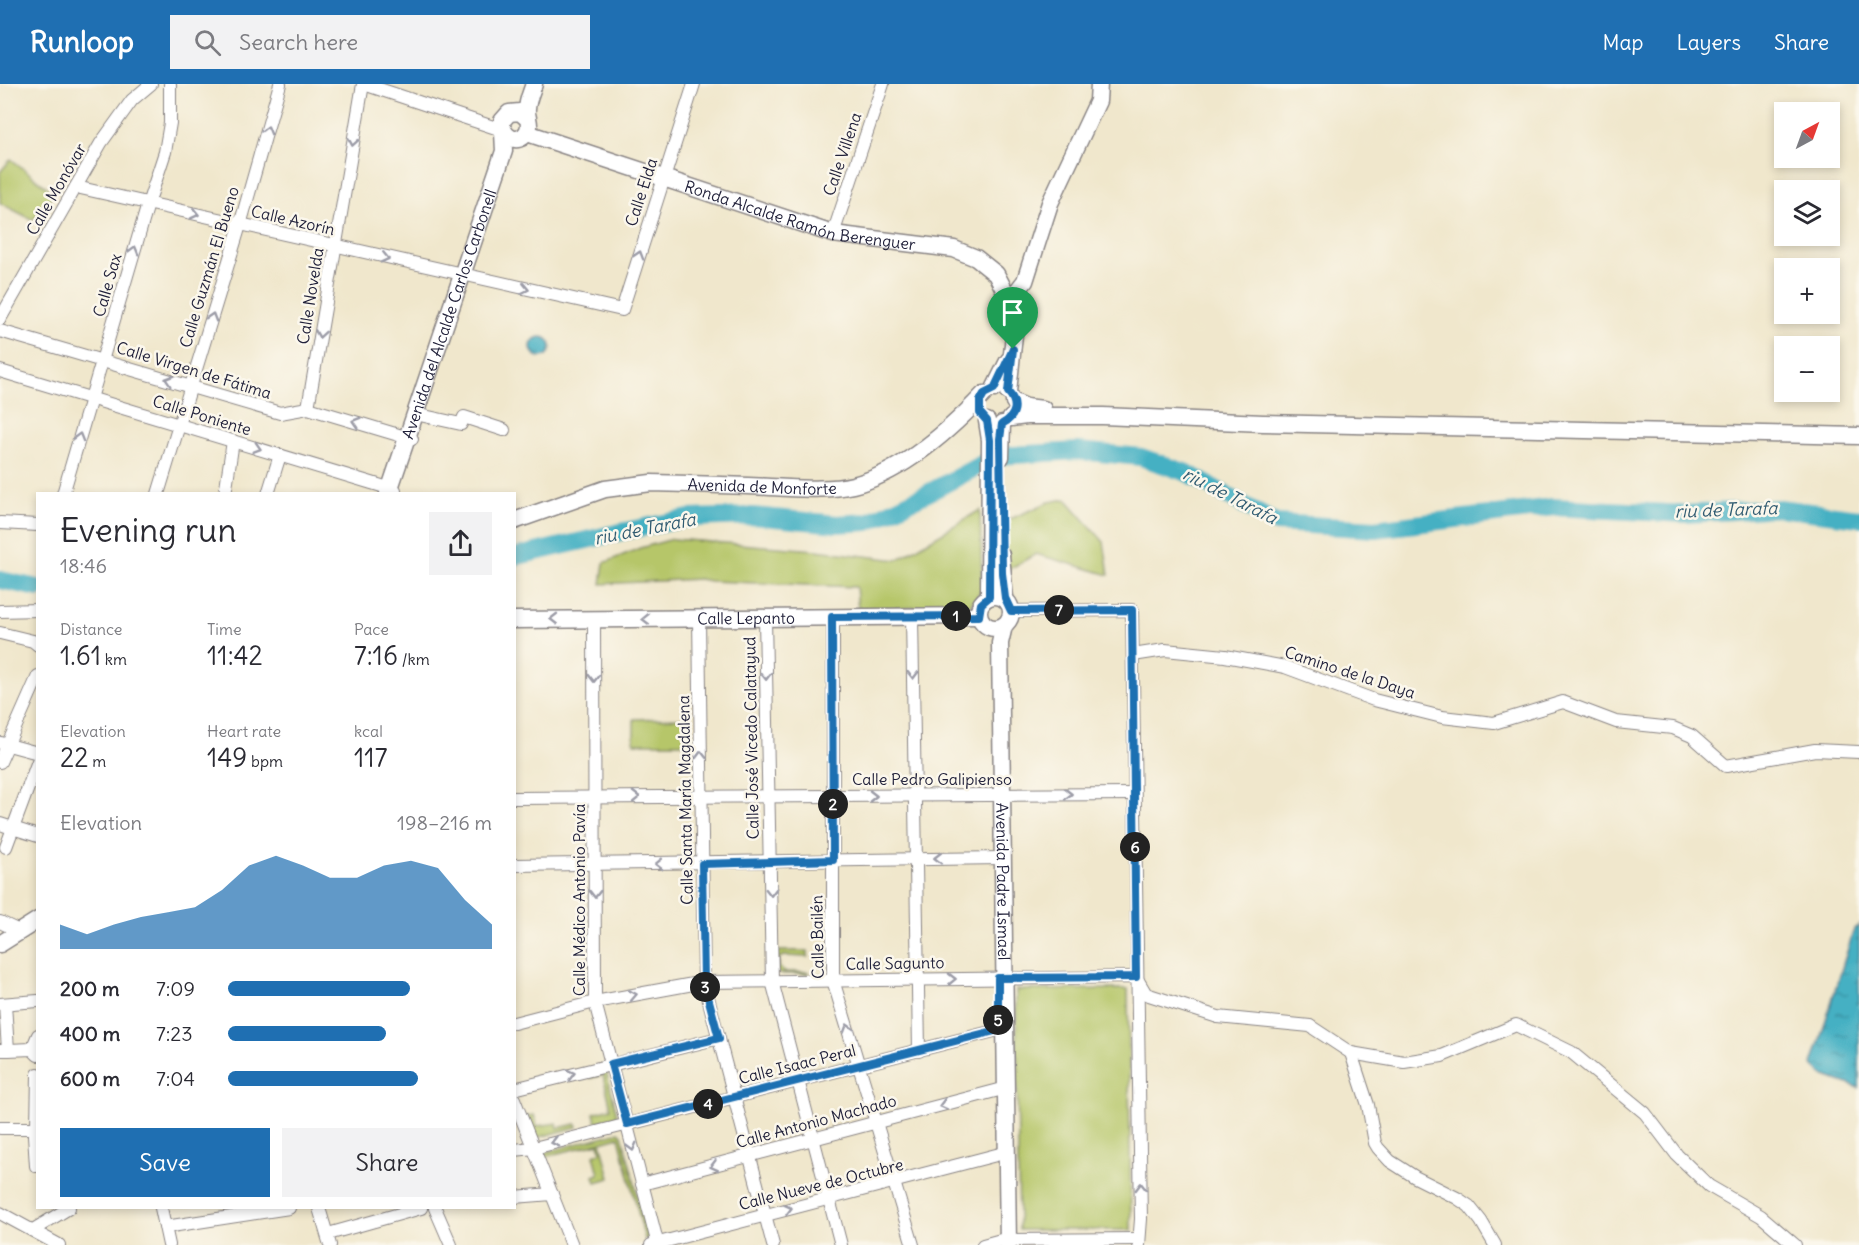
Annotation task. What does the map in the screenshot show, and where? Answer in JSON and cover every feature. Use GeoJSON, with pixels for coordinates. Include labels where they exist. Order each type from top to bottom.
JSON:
{"type":"FeatureCollection","features":[{"type":"Feature","properties":{"kind":"main road","name":"Avenida del Alcalde Carlos Carbonell"},"geometry":{"type":"LineString","coordinates":[[392,491],[465,276],[510,153],[522,84]]}},
{"type":"Feature","properties":{"kind":"main road","name":"Avenida del Alcalde Carlos Carbonell"},"geometry":{"type":"LineString","coordinates":[[513,127],[527,105],[534,84]]}},
{"type":"Feature","properties":{"kind":"main road"},"geometry":{"type":"LineString","coordinates":[[1008,297],[1025,281],[1050,203],[1098,101],[1099,84]]}},
{"type":"Feature","properties":{"kind":"main road","name":"Ronda Alcalde Ramón Berenguer"},"geometry":{"type":"LineString","coordinates":[[513,127],[833,234],[954,249],[976,258],[996,274],[1008,297],[1013,314],[1013,349],[998,407]]}},
{"type":"Feature","properties":{"kind":"main road"},"geometry":{"type":"LineString","coordinates":[[1002,602],[981,604],[991,623],[1010,619],[1002,602],[990,440],[998,407],[1026,416],[1103,416],[1263,423],[1859,436]]}},
{"type":"Feature","properties":{"kind":"main road","name":"Avenida de Monforte"},"geometry":{"type":"LineString","coordinates":[[516,520],[606,489],[626,485],[651,483],[831,488],[853,485],[873,478],[919,451],[957,422],[998,407]]}},
{"type":"Feature","properties":{"kind":"main road","name":"Avenida de Monforte"},"geometry":{"type":"LineString","coordinates":[[516,526],[605,494],[626,490],[652,488],[832,493],[852,490],[895,472],[966,422],[998,407]]}},
{"type":"Feature","properties":{"kind":"main road","name":"Calle Lepanto"},"geometry":{"type":"LineString","coordinates":[[516,620],[912,616],[991,623]]}},
{"type":"Feature","properties":{"kind":"main road","name":"Avenida Padre Ismael"},"geometry":{"type":"LineString","coordinates":[[991,623],[994,644],[999,795],[1004,1243]]}},
{"type":"Feature","properties":{"kind":"main road"},"geometry":{"type":"LineString","coordinates":[[0,944],[36,921]]}},
{"type":"Feature","properties":{"kind":"main road","name":"Avenida Padre Ismael"},"geometry":{"type":"LineString","coordinates":[[1001,978],[998,1030],[1004,1243]]}},
{"type":"Feature","properties":{"kind":"street","name":"Calle Monóvar"},"geometry":{"type":"LineString","coordinates":[[0,320],[116,121],[132,100],[151,84]]}},
{"type":"Feature","properties":{"kind":"street","name":"Calle Sax"},"geometry":{"type":"LineString","coordinates":[[64,492],[168,138],[170,84]]}},
{"type":"Feature","properties":{"kind":"street","name":"Calle Guzmán El Bueno"},"geometry":{"type":"LineString","coordinates":[[159,492],[240,225],[280,84]]}},
{"type":"Feature","properties":{"kind":"street","name":"Ronda Alcalde Ramón Berenguer"},"geometry":{"type":"LineString","coordinates":[[364,84],[513,127]]}},
{"type":"Feature","properties":{"kind":"street","name":"Calle Novelda"},"geometry":{"type":"LineString","coordinates":[[308,408],[364,84]]}},
{"type":"Feature","properties":{"kind":"street","name":"Ronda Alcalde Ramón Berenguer"},"geometry":{"type":"LineString","coordinates":[[380,84],[513,127]]}},
{"type":"Feature","properties":{"kind":"street","name":"Calle Elda"},"geometry":{"type":"LineString","coordinates":[[621,310],[694,84]]}},
{"type":"Feature","properties":{"kind":"street","name":"Calle Villena"},"geometry":{"type":"LineString","coordinates":[[833,234],[883,84]]}},
{"type":"Feature","properties":{"kind":"street","name":"Calle Azorín"},"geometry":{"type":"LineString","coordinates":[[76,188],[621,310]]}},
{"type":"Feature","properties":{"kind":"street","name":"Calle Virgen de Fátima"},"geometry":{"type":"LineString","coordinates":[[0,331],[280,413],[308,408],[409,438]]}},
{"type":"Feature","properties":{"kind":"street","name":"Calle Poniente"},"geometry":{"type":"LineString","coordinates":[[0,371],[392,491]]}},
{"type":"Feature","properties":{"kind":"street"},"geometry":{"type":"LineString","coordinates":[[418,414],[461,424],[464,417],[504,430]]}},
{"type":"Feature","properties":{"kind":"street"},"geometry":{"type":"LineString","coordinates":[[225,492],[233,441]]}},
{"type":"Feature","properties":{"kind":"street"},"geometry":{"type":"LineString","coordinates":[[269,492],[280,455]]}},
{"type":"Feature","properties":{"kind":"street"},"geometry":{"type":"LineString","coordinates":[[0,523],[36,525]]}},
{"type":"Feature","properties":{"kind":"street"},"geometry":{"type":"LineString","coordinates":[[983,1245],[1139,1242],[1141,1219],[1132,610],[1002,602]]}},
{"type":"Feature","properties":{"kind":"street"},"geometry":{"type":"LineString","coordinates":[[0,611],[36,610]]}},
{"type":"Feature","properties":{"kind":"street"},"geometry":{"type":"LineString","coordinates":[[912,616],[919,1051]]}},
{"type":"Feature","properties":{"kind":"street","name":"Calle Bailén"},"geometry":{"type":"LineString","coordinates":[[832,617],[833,980],[913,1245]]}},
{"type":"Feature","properties":{"kind":"street","name":"Calle Santa María Magdalena"},"geometry":{"type":"LineString","coordinates":[[699,618],[704,982],[773,1245]]}},
{"type":"Feature","properties":{"kind":"street","name":"Calle José Vicedo Calatayud"},"geometry":{"type":"LineString","coordinates":[[765,618],[772,981],[842,1245]]}},
{"type":"Feature","properties":{"kind":"street","name":"Calle Médico Antonio Pavía"},"geometry":{"type":"LineString","coordinates":[[594,619],[595,1002],[642,1184],[655,1244]]}},
{"type":"Feature","properties":{"kind":"street"},"geometry":{"type":"LineString","coordinates":[[0,633],[36,642]]}},
{"type":"Feature","properties":{"kind":"street","name":"Camino de la Daya"},"geometry":{"type":"LineString","coordinates":[[1132,655],[1165,650],[1225,656],[1285,667],[1374,700],[1442,717],[1494,723],[1563,702],[1616,722],[1673,728],[1692,736],[1726,766],[1815,750],[1859,752]]}},
{"type":"Feature","properties":{"kind":"street"},"geometry":{"type":"LineString","coordinates":[[0,762],[3,744],[36,680]]}},
{"type":"Feature","properties":{"kind":"street"},"geometry":{"type":"LineString","coordinates":[[3,744],[36,752]]}},
{"type":"Feature","properties":{"kind":"street"},"geometry":{"type":"LineString","coordinates":[[6,847],[36,766]]}},
{"type":"Feature","properties":{"kind":"street","name":"Calle Pedro Galipienso"},"geometry":{"type":"LineString","coordinates":[[516,798],[1134,794]]}},
{"type":"Feature","properties":{"kind":"street"},"geometry":{"type":"LineString","coordinates":[[0,824],[36,835]]}},
{"type":"Feature","properties":{"kind":"street"},"geometry":{"type":"LineString","coordinates":[[516,865],[1000,858]]}},
{"type":"Feature","properties":{"kind":"street"},"geometry":{"type":"LineString","coordinates":[[0,922],[19,931]]}},
{"type":"Feature","properties":{"kind":"street"},"geometry":{"type":"LineString","coordinates":[[1136,977],[1146,994],[1218,1017],[1310,1026],[1350,1053],[1404,1062],[1442,1056],[1516,1025],[1571,1052],[1645,1113],[1677,1155],[1709,1186],[1761,1216],[1795,1245]]}},
{"type":"Feature","properties":{"kind":"street","name":"Calle Sagunto"},"geometry":{"type":"LineString","coordinates":[[516,1022],[595,1002],[704,982],[1136,977]]}},
{"type":"Feature","properties":{"kind":"street"},"geometry":{"type":"LineString","coordinates":[[35,1052],[4,1050],[3,1004],[36,1000]]}},
{"type":"Feature","properties":{"kind":"street","name":"Calle Isaac Peral"},"geometry":{"type":"LineString","coordinates":[[516,1150],[534,1148],[998,1030]]}},
{"type":"Feature","properties":{"kind":"street"},"geometry":{"type":"LineString","coordinates":[[516,1088],[719,1038]]}},
{"type":"Feature","properties":{"kind":"street"},"geometry":{"type":"LineString","coordinates":[[1350,1053],[1368,1106],[1378,1149],[1390,1161],[1415,1177],[1464,1202],[1474,1212],[1495,1245]]}},
{"type":"Feature","properties":{"kind":"street","name":"Calle Antonio Machado"},"geometry":{"type":"LineString","coordinates":[[642,1184],[999,1090]]}},
{"type":"Feature","properties":{"kind":"street"},"geometry":{"type":"LineString","coordinates":[[516,1104],[572,1245]]}},
{"type":"Feature","properties":{"kind":"street"},"geometry":{"type":"LineString","coordinates":[[0,1128],[36,1128]]}},
{"type":"Feature","properties":{"kind":"street"},"geometry":{"type":"LineString","coordinates":[[36,1130],[34,1135],[36,1166]]}},
{"type":"Feature","properties":{"kind":"street","name":"Calle Nueve de Octubre"},"geometry":{"type":"LineString","coordinates":[[655,1244],[1000,1154]]}},
{"type":"Feature","properties":{"kind":"street"},"geometry":{"type":"LineString","coordinates":[[516,1197],[552,1194]]}},
{"type":"Feature","properties":{"kind":"street"},"geometry":{"type":"LineString","coordinates":[[33,1230],[67,1209]]}},
{"type":"Feature","properties":{"kind":"street"},"geometry":{"type":"LineString","coordinates":[[161,1209],[169,1245]]}},
{"type":"Feature","properties":{"kind":"street"},"geometry":{"type":"LineString","coordinates":[[165,1227],[265,1209]]}},
{"type":"Feature","properties":{"kind":"street"},"geometry":{"type":"LineString","coordinates":[[319,1209],[329,1239],[385,1213],[414,1209]]}},
{"type":"Feature","properties":{"kind":"street"},"geometry":{"type":"LineString","coordinates":[[435,1209],[451,1245]]}},
{"type":"Feature","properties":{"kind":"street"},"geometry":{"type":"LineString","coordinates":[[0,1213],[58,1245]]}},
{"type":"Feature","properties":{"kind":"green space"},"geometry":{"type":"Polygon","coordinates":[[[11,159],[54,193],[33,220],[0,203],[0,172],[11,159]]]}},
{"type":"Feature","properties":{"kind":"green space"},"geometry":{"type":"Polygon","coordinates":[[[1066,499],[1104,542],[1109,575],[1036,554],[1002,573],[1001,523],[1049,502],[1066,499]]]}},
{"type":"Feature","properties":{"kind":"green space"},"geometry":{"type":"Polygon","coordinates":[[[980,510],[982,590],[969,606],[858,609],[856,587],[699,579],[601,584],[604,563],[640,548],[673,539],[816,550],[897,560],[980,510]]]}},
{"type":"Feature","properties":{"kind":"green space"},"geometry":{"type":"Polygon","coordinates":[[[685,718],[685,743],[634,743],[634,719],[685,718]]]}},
{"type":"Feature","properties":{"kind":"green space"},"geometry":{"type":"Polygon","coordinates":[[[777,951],[808,951],[808,957],[784,956],[779,958],[779,967],[784,972],[808,972],[808,974],[779,974],[777,972],[777,951]]]}},
{"type":"Feature","properties":{"kind":"green space"},"geometry":{"type":"Polygon","coordinates":[[[1128,989],[1131,1230],[1019,1230],[1016,990],[1128,989]]]}},
{"type":"Feature","properties":{"kind":"green space"},"geometry":{"type":"Polygon","coordinates":[[[606,1070],[617,1114],[615,1117],[596,1122],[594,1113],[611,1108],[603,1075],[590,1078],[589,1075],[606,1070]]]}},
{"type":"Feature","properties":{"kind":"green space"},"geometry":{"type":"Polygon","coordinates":[[[534,1115],[537,1126],[557,1123],[558,1128],[576,1124],[577,1127],[536,1138],[527,1116],[534,1115]]]}},
{"type":"Feature","properties":{"kind":"green space"},"geometry":{"type":"Polygon","coordinates":[[[619,1132],[622,1135],[649,1238],[645,1239],[619,1137],[601,1142],[610,1178],[596,1182],[594,1176],[599,1174],[594,1155],[601,1152],[599,1143],[547,1156],[545,1159],[543,1153],[619,1132]]]}},
{"type":"Feature","properties":{"kind":"water"},"geometry":{"type":"Polygon","coordinates":[[[537,337],[545,337],[551,343],[551,351],[545,357],[537,357],[531,351],[531,343],[537,337]]]}},
{"type":"Feature","properties":{"kind":"water"},"geometry":{"type":"Polygon","coordinates":[[[1859,925],[1859,1088],[1823,1075],[1812,1065],[1854,929],[1859,925]]]}},
{"type":"Feature","properties":{"kind":"waterway","name":"riu de Tarafa"},"geometry":{"type":"LineString","coordinates":[[516,557],[689,518],[753,516],[837,524],[868,522],[997,456],[1078,451],[1141,457],[1187,473],[1276,523],[1375,529],[1553,507],[1686,514],[1779,508],[1859,518]]}},
{"type":"Feature","properties":{"kind":"waterway","name":"riu de Tarafa"},"geometry":{"type":"LineString","coordinates":[[0,580],[36,588]]}},
{"type":"Feature","properties":{"kind":"route"},"geometry":{"type":"LineString","coordinates":[[1013,349],[1008,392],[1015,409],[1011,418],[1002,424],[1000,439],[1002,573],[1005,598],[1011,611],[1132,610],[1136,977],[998,978],[998,1030],[627,1124],[611,1064],[719,1038],[704,982],[702,864],[833,860],[832,617],[979,616],[981,604],[989,597],[991,571],[990,440],[987,421],[980,413],[979,404],[984,394],[994,389],[1013,349]]}}]}
